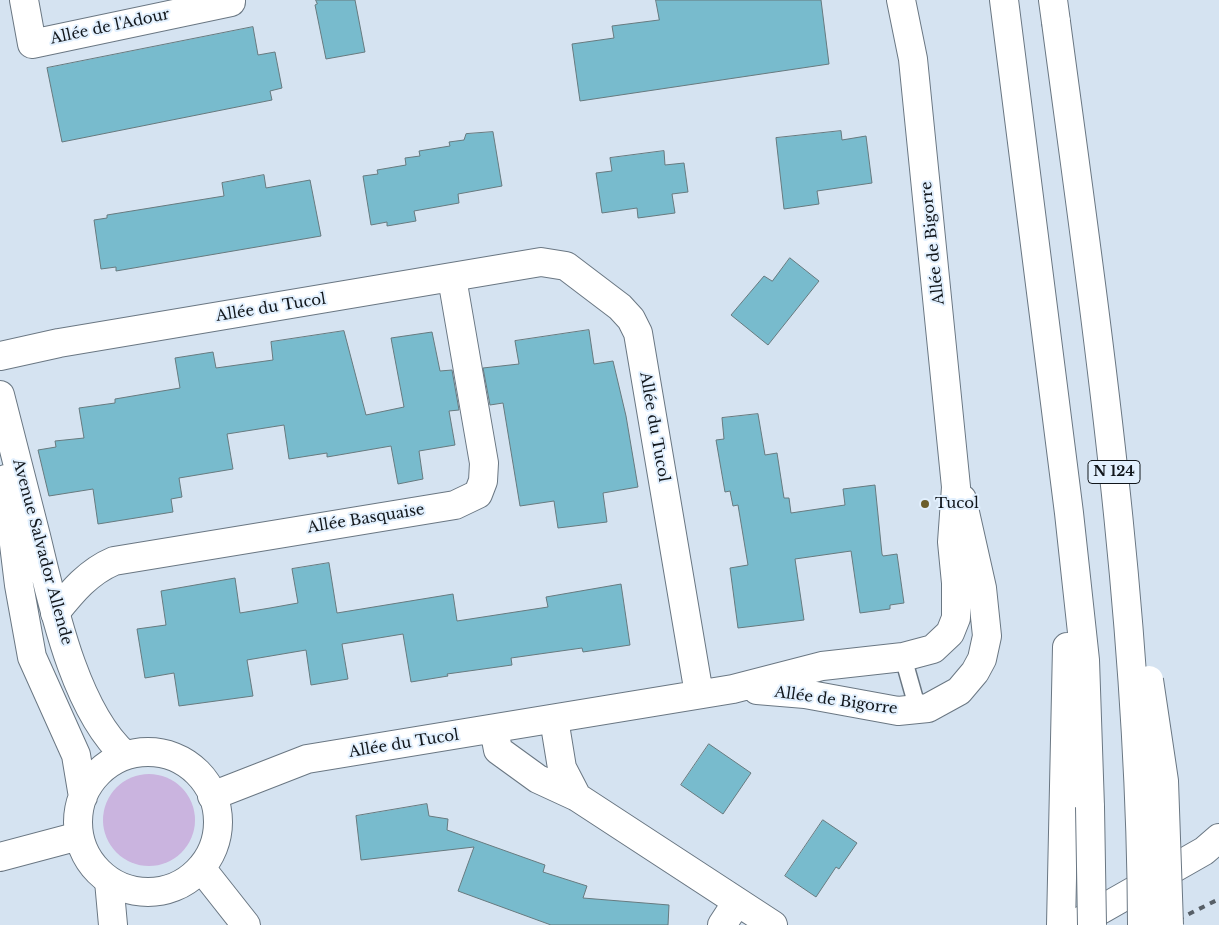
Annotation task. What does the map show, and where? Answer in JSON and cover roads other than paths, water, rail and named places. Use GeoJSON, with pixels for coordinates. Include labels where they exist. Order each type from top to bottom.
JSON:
{"type":"FeatureCollection","features":[{"type":"Feature","properties":{"kind":"main road","name":"Allée de l'Adour"},"geometry":{"type":"LineString","coordinates":[[24,0],[32,44],[231,2],[231,0]]}},
{"type":"Feature","properties":{"kind":"main road","name":"Allée de Bigorre"},"geometry":{"type":"LineString","coordinates":[[699,694],[733,689],[822,666],[903,657],[933,649],[943,642],[954,626],[958,608],[952,542],[956,487],[916,78],[901,0]]}},
{"type":"Feature","properties":{"kind":"main road","name":"N 124"},"geometry":{"type":"LineString","coordinates":[[1005,8],[1069,513],[1085,660],[1092,925]]}},
{"type":"Feature","properties":{"kind":"main road","name":"N 124"},"geometry":{"type":"LineString","coordinates":[[1054,11],[1108,411],[1132,656],[1142,830],[1142,925]]}},
{"type":"Feature","properties":{"kind":"main road","name":"Allée du Tucol"},"geometry":{"type":"LineString","coordinates":[[0,356],[59,342],[541,262],[566,266],[620,307],[631,319],[638,333],[699,694],[307,759],[212,796]]}},
{"type":"Feature","properties":{"kind":"main road","name":"Allée Basquaise"},"geometry":{"type":"LineString","coordinates":[[55,613],[74,590],[97,568],[114,561],[455,505],[478,494],[484,481],[484,464],[452,278]]}},
{"type":"Feature","properties":{"kind":"main road","name":"Avenue Salvador Allende"},"geometry":{"type":"LineString","coordinates":[[0,396],[55,613],[81,687],[102,729],[126,755]]}},
{"type":"Feature","properties":{"kind":"main road"},"geometry":{"type":"LineString","coordinates":[[1108,411],[1164,781],[1169,925]]}},
{"type":"Feature","properties":{"kind":"main road","name":"Avenue Salvador Allende"},"geometry":{"type":"LineString","coordinates":[[0,433],[19,585],[32,657],[76,755],[83,797]]}},
{"type":"Feature","properties":{"kind":"main road","name":"Allée de Bigorre"},"geometry":{"type":"LineString","coordinates":[[733,689],[805,694],[898,711],[918,710],[938,704],[959,691],[975,672],[985,649],[986,614],[981,579],[964,502],[956,487]]}},
{"type":"Feature","properties":{"kind":"main road"},"geometry":{"type":"LineString","coordinates":[[1061,925],[1069,513]]}},
{"type":"Feature","properties":{"kind":"main road"},"geometry":{"type":"LineString","coordinates":[[554,719],[562,768],[577,797]]}},
{"type":"Feature","properties":{"kind":"main road"},"geometry":{"type":"LineString","coordinates":[[494,729],[498,750],[538,779],[577,797],[772,925]]}},
{"type":"Feature","properties":{"kind":"main road"},"geometry":{"type":"LineString","coordinates":[[151,752],[177,758],[198,773],[212,796],[217,814],[216,834],[211,852],[201,868],[181,884],[157,892],[132,891],[109,881],[90,862],[79,836],[78,808],[87,786],[102,768],[126,755],[151,752]]}},
{"type":"Feature","properties":{"kind":"main road"},"geometry":{"type":"LineString","coordinates":[[0,857],[79,836]]}},
{"type":"Feature","properties":{"kind":"main road"},"geometry":{"type":"LineString","coordinates":[[1074,925],[1204,851],[1219,838]]}},
{"type":"Feature","properties":{"kind":"main road"},"geometry":{"type":"LineString","coordinates":[[201,868],[246,925]]}},
{"type":"Feature","properties":{"kind":"main road"},"geometry":{"type":"LineString","coordinates":[[109,881],[113,925]]}},
{"type":"Feature","properties":{"kind":"main road"},"geometry":{"type":"LineString","coordinates":[[722,925],[737,902]]}},
{"type":"Feature","properties":{"kind":"lane"},"geometry":{"type":"LineString","coordinates":[[903,657],[918,710]]}},
{"type":"Feature","properties":{"kind":"railway"},"geometry":{"type":"LineString","coordinates":[[1167,925],[1219,899]]}},
{"type":"Feature","properties":{"kind":"place","name":"Tucol"},"geometry":{"type":"Point","coordinates":[925,504]}}]}
